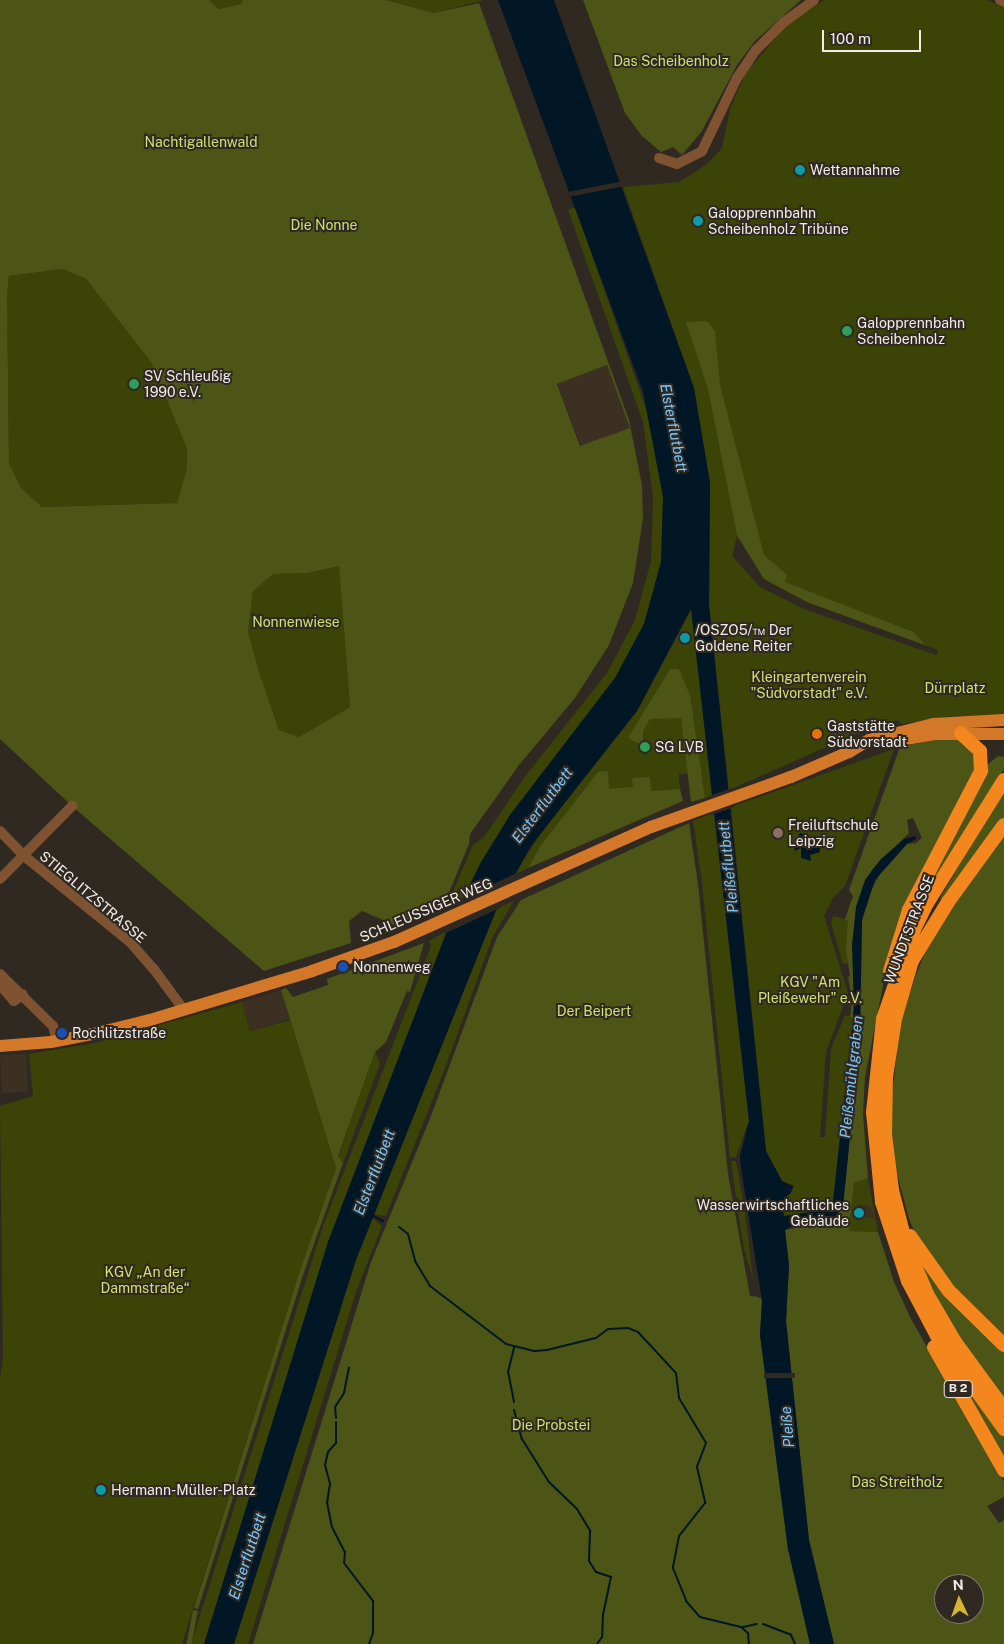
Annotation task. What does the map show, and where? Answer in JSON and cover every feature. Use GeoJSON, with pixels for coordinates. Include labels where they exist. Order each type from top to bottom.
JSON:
{"type":"FeatureCollection","features":[{"type":"Feature","properties":{"kind":"highway"},"geometry":{"type":"LineString","coordinates":[[883,1019],[890,973],[909,910],[981,771],[980,751],[961,733]]}},
{"type":"Feature","properties":{"kind":"highway","name":"WUNDTSTRASSE"},"geometry":{"type":"LineString","coordinates":[[1004,780],[959,851],[914,930],[883,1019],[874,1087],[876,1162],[893,1242],[919,1304],[949,1355],[1004,1429]]}},
{"type":"Feature","properties":{"kind":"highway"},"geometry":{"type":"LineString","coordinates":[[910,965],[948,902],[1004,825]]}},
{"type":"Feature","properties":{"kind":"highway","name":"WUNDTSTRASSE"},"geometry":{"type":"LineString","coordinates":[[959,851],[910,965],[895,1019],[886,1086],[887,1153],[897,1212],[927,1294],[955,1342],[1004,1409]]}},
{"type":"Feature","properties":{"kind":"highway"},"geometry":{"type":"LineString","coordinates":[[897,1212],[930,1269],[1004,1345]]}},
{"type":"Feature","properties":{"kind":"highway","name":"B 2"},"geometry":{"type":"LineString","coordinates":[[919,1304],[933,1344],[1004,1470]]}},
{"type":"Feature","properties":{"kind":"main road","name":"SCHLEUSSIGER WEG"},"geometry":{"type":"LineString","coordinates":[[849,752],[869,740],[916,727],[1004,720]]}},
{"type":"Feature","properties":{"kind":"main road","name":"SCHLEUSSIGER WEG"},"geometry":{"type":"LineString","coordinates":[[0,1046],[57,1041],[184,1010],[356,956],[442,921],[644,830],[749,792],[849,752],[900,739],[961,733],[1004,734]]}},
{"type":"Feature","properties":{"kind":"street"},"geometry":{"type":"LineString","coordinates":[[659,158],[677,164],[697,155],[705,147],[738,78],[756,50],[784,22],[814,0]]}},
{"type":"Feature","properties":{"kind":"street"},"geometry":{"type":"LineString","coordinates":[[1000,0],[1004,2]]}},
{"type":"Feature","properties":{"kind":"street"},"geometry":{"type":"LineString","coordinates":[[0,879],[72,806]]}},
{"type":"Feature","properties":{"kind":"street","name":"STIEGLITZSTRASSE"},"geometry":{"type":"LineString","coordinates":[[0,831],[23,856],[130,942],[153,968],[184,1010]]}},
{"type":"Feature","properties":{"kind":"street"},"geometry":{"type":"LineString","coordinates":[[0,974],[23,994],[53,1026],[57,1041]]}},
{"type":"Feature","properties":{"kind":"street"},"geometry":{"type":"LineString","coordinates":[[0,985],[14,1000],[23,994]]}},
{"type":"Feature","properties":{"kind":"shaded area"},"geometry":{"type":"Polygon","coordinates":[[[607,365],[631,428],[582,447],[558,384],[607,365]]]}},
{"type":"Feature","properties":{"kind":"shaded area"},"geometry":{"type":"Polygon","coordinates":[[[281,990],[290,1019],[251,1031],[242,1002],[281,990]]]}},
{"type":"Feature","properties":{"kind":"shaded area"},"geometry":{"type":"Polygon","coordinates":[[[26,1054],[28,1092],[2,1093],[0,1055],[26,1054]]]}},
{"type":"Feature","properties":{"kind":"shaded area"},"geometry":{"type":"Polygon","coordinates":[[[858,1204],[872,1207],[874,1218],[856,1215],[858,1204]]]}},
{"type":"Feature","properties":{"kind":"green space","name":"Die Nonne"},"geometry":{"type":"Polygon","coordinates":[[[0,0],[209,0],[219,9],[241,4],[243,0],[386,0],[434,13],[479,3],[629,420],[642,485],[643,518],[633,583],[609,645],[575,698],[519,765],[470,834],[469,844],[443,907],[397,926],[362,911],[349,921],[351,943],[264,971],[72,806],[0,739],[0,0]],[[63,269],[9,276],[7,293],[9,463],[21,488],[42,507],[177,503],[187,468],[187,449],[151,362],[86,279],[63,269]],[[607,365],[557,384],[580,446],[630,428],[607,365]],[[339,566],[308,573],[273,574],[253,591],[248,631],[259,672],[279,730],[299,737],[350,707],[339,566]]]}},
{"type":"Feature","properties":{"kind":"green space"},"geometry":{"type":"Polygon","coordinates":[[[209,0],[243,0],[241,4],[219,9],[209,0]]]}},
{"type":"Feature","properties":{"kind":"green space"},"geometry":{"type":"Polygon","coordinates":[[[386,0],[484,0],[434,13],[386,0]]]}},
{"type":"Feature","properties":{"kind":"green space","name":"Das Scheibenholz"},"geometry":{"type":"Polygon","coordinates":[[[583,0],[801,0],[755,41],[737,65],[702,131],[682,155],[673,147],[661,152],[642,136],[625,113],[583,0]]]}},
{"type":"Feature","properties":{"kind":"green space","name":"Galopprennbahn Scheibenholz"},"geometry":{"type":"Polygon","coordinates":[[[824,0],[988,0],[1004,8],[1004,715],[943,717],[902,724],[897,720],[867,729],[729,790],[709,605],[710,483],[694,388],[623,187],[679,182],[707,164],[722,148],[730,109],[745,74],[788,23],[824,0]],[[737,536],[732,556],[760,587],[804,609],[936,655],[938,650],[807,602],[764,579],[737,536]]]}},
{"type":"Feature","properties":{"kind":"green space"},"geometry":{"type":"Polygon","coordinates":[[[575,207],[650,420],[663,497],[661,562],[644,624],[615,678],[510,815],[463,898],[447,905],[473,845],[484,837],[527,774],[607,673],[635,620],[651,561],[653,497],[643,422],[568,210],[575,207]]]}},
{"type":"Feature","properties":{"kind":"green space"},"geometry":{"type":"Polygon","coordinates":[[[63,269],[86,279],[151,362],[187,449],[187,468],[177,503],[42,507],[21,488],[9,463],[7,293],[9,276],[63,269]]]}},
{"type":"Feature","properties":{"kind":"green space"},"geometry":{"type":"Polygon","coordinates":[[[707,321],[715,331],[720,385],[764,555],[787,575],[785,582],[913,632],[925,645],[807,602],[764,579],[737,535],[708,389],[686,322],[707,321]]]}},
{"type":"Feature","properties":{"kind":"green space","name":"Nonnenwiese"},"geometry":{"type":"Polygon","coordinates":[[[339,566],[350,707],[299,737],[279,730],[259,672],[248,631],[253,590],[273,574],[308,573],[339,566]]]}},
{"type":"Feature","properties":{"kind":"green space"},"geometry":{"type":"Polygon","coordinates":[[[692,608],[712,796],[705,798],[701,773],[679,774],[680,789],[599,795],[539,848],[528,868],[513,875],[561,804],[637,711],[692,608]],[[670,669],[690,695],[679,669],[670,669]]]}},
{"type":"Feature","properties":{"kind":"green space"},"geometry":{"type":"Polygon","coordinates":[[[670,669],[679,669],[690,695],[705,798],[691,802],[681,718],[650,719],[643,731],[643,746],[628,738],[670,669]]]}},
{"type":"Feature","properties":{"kind":"green space","name":"Das Streitholz"},"geometry":{"type":"Polygon","coordinates":[[[939,739],[966,740],[977,763],[889,955],[865,1077],[863,1114],[868,1178],[854,1183],[849,1231],[878,1232],[894,1282],[911,1319],[1004,1482],[1004,1497],[987,1506],[999,1523],[1004,1520],[1004,1644],[834,1644],[809,1540],[786,1321],[789,1265],[785,1230],[825,1222],[843,1206],[860,1035],[862,920],[870,892],[881,872],[907,844],[916,843],[922,838],[913,818],[907,820],[909,833],[871,871],[856,907],[853,1018],[850,1017],[852,1000],[846,949],[848,921],[845,919],[853,896],[849,890],[900,747],[939,739]]]}},
{"type":"Feature","properties":{"kind":"green space"},"geometry":{"type":"Polygon","coordinates":[[[894,749],[845,886],[833,898],[824,916],[848,993],[826,1052],[820,1137],[825,1137],[831,1049],[845,1015],[853,1018],[833,1202],[824,1210],[784,1216],[781,1202],[791,1193],[794,1186],[782,1181],[766,1151],[731,807],[894,749]]]}},
{"type":"Feature","properties":{"kind":"green space"},"geometry":{"type":"Polygon","coordinates":[[[998,756],[1004,757],[1004,769],[908,920],[987,765],[998,756]]]}},
{"type":"Feature","properties":{"kind":"green space"},"geometry":{"type":"Polygon","coordinates":[[[608,771],[609,789],[633,787],[632,778],[650,777],[651,791],[680,789],[683,801],[528,868],[539,848],[598,772],[608,771]]]}},
{"type":"Feature","properties":{"kind":"green space"},"geometry":{"type":"Polygon","coordinates":[[[1004,789],[1004,820],[945,901],[940,898],[1004,789]]]}},
{"type":"Feature","properties":{"kind":"green space"},"geometry":{"type":"Polygon","coordinates":[[[714,813],[749,1121],[736,1157],[730,1158],[702,883],[693,821],[714,813]]]}},
{"type":"Feature","properties":{"kind":"green space","name":"Die Probstei"},"geometry":{"type":"Polygon","coordinates":[[[689,823],[698,884],[728,1174],[750,1296],[761,1297],[762,1301],[760,1335],[788,1549],[810,1644],[253,1644],[371,1262],[431,1116],[497,937],[521,900],[689,823]]]}},
{"type":"Feature","properties":{"kind":"green space"},"geometry":{"type":"Polygon","coordinates":[[[1004,832],[1004,1335],[950,1283],[921,1246],[909,1219],[893,1156],[890,1116],[900,1024],[916,974],[926,951],[978,865],[1004,832]]]}},
{"type":"Feature","properties":{"kind":"green space"},"geometry":{"type":"Polygon","coordinates":[[[514,901],[493,936],[444,1071],[386,1216],[376,1215],[374,1214],[443,1036],[497,908],[514,901]]]}},
{"type":"Feature","properties":{"kind":"green space","name":"KGV \"Am Pleißewehr\" e.V."},"geometry":{"type":"Polygon","coordinates":[[[833,916],[848,920],[848,963],[843,964],[831,923],[833,916]]]}},
{"type":"Feature","properties":{"kind":"green space"},"geometry":{"type":"Polygon","coordinates":[[[447,931],[328,1242],[204,1644],[191,1644],[323,1226],[431,946],[429,941],[447,931]]]}},
{"type":"Feature","properties":{"kind":"green space"},"geometry":{"type":"Polygon","coordinates":[[[424,943],[410,992],[407,991],[386,1042],[375,1052],[338,1156],[343,1163],[304,1272],[198,1609],[194,1608],[300,1270],[336,1168],[281,990],[286,988],[293,997],[328,985],[327,979],[424,943]]]}},
{"type":"Feature","properties":{"kind":"green space","name":"KGV „An der Dammstraße“"},"geometry":{"type":"Polygon","coordinates":[[[242,1002],[250,1031],[290,1020],[336,1168],[300,1270],[182,1644],[0,1644],[0,1379],[3,1359],[0,1106],[33,1096],[29,1054],[95,1043],[242,1002]]]}},
{"type":"Feature","properties":{"kind":"green space"},"geometry":{"type":"Polygon","coordinates":[[[375,1052],[380,1064],[343,1163],[338,1157],[375,1052]]]}},
{"type":"Feature","properties":{"kind":"green space"},"geometry":{"type":"Polygon","coordinates":[[[731,1161],[736,1161],[744,1206],[736,1196],[731,1161]]]}},
{"type":"Feature","properties":{"kind":"green space"},"geometry":{"type":"Polygon","coordinates":[[[868,1178],[878,1232],[849,1231],[854,1183],[868,1178]],[[859,1204],[856,1215],[874,1218],[871,1207],[859,1204]]]}},
{"type":"Feature","properties":{"kind":"green space"},"geometry":{"type":"Polygon","coordinates":[[[741,1210],[745,1212],[753,1279],[744,1249],[738,1212],[741,1210]]]}},
{"type":"Feature","properties":{"kind":"green space"},"geometry":{"type":"Polygon","coordinates":[[[372,1218],[382,1226],[356,1292],[248,1644],[234,1644],[356,1260],[372,1218]]]}},
{"type":"Feature","properties":{"kind":"green space"},"geometry":{"type":"Polygon","coordinates":[[[910,1242],[1004,1349],[1004,1400],[966,1349],[937,1302],[910,1242]]]}},
{"type":"Feature","properties":{"kind":"green space"},"geometry":{"type":"Polygon","coordinates":[[[956,1373],[1004,1438],[1004,1464],[956,1373]]]}},
{"type":"Feature","properties":{"kind":"green space"},"geometry":{"type":"Polygon","coordinates":[[[193,1610],[198,1611],[191,1644],[186,1644],[193,1610]]]}},
{"type":"Feature","properties":{"kind":"water"},"geometry":{"type":"Polygon","coordinates":[[[498,0],[554,0],[694,388],[710,483],[709,605],[766,1151],[782,1181],[793,1186],[792,1190],[785,1187],[792,1191],[781,1202],[784,1216],[824,1210],[833,1202],[854,1009],[852,945],[856,907],[865,880],[880,860],[904,839],[915,836],[916,839],[907,844],[875,880],[862,920],[860,1035],[843,1207],[835,1217],[825,1222],[790,1227],[785,1230],[789,1265],[786,1321],[809,1540],[834,1644],[810,1644],[788,1549],[760,1335],[762,1301],[739,1155],[749,1121],[691,609],[637,711],[531,846],[497,908],[356,1260],[234,1644],[204,1644],[328,1242],[447,931],[481,862],[510,815],[615,678],[644,624],[661,562],[663,497],[643,392],[498,0]]]}},
{"type":"Feature","properties":{"kind":"water"},"geometry":{"type":"Polygon","coordinates":[[[800,833],[820,839],[820,852],[810,855],[811,861],[801,858],[801,848],[795,851],[794,846],[800,833]]]}},
{"type":"Feature","properties":{"kind":"pier"},"geometry":{"type":"Polygon","coordinates":[[[624,181],[625,186],[569,197],[568,192],[624,181]]]}},
{"type":"Feature","properties":{"kind":"pier"},"geometry":{"type":"Polygon","coordinates":[[[732,788],[734,807],[712,815],[709,796],[732,788]]]}},
{"type":"Feature","properties":{"kind":"pier"},"geometry":{"type":"Polygon","coordinates":[[[517,873],[500,908],[444,934],[459,899],[517,873]]]}},
{"type":"Feature","properties":{"kind":"pier"},"geometry":{"type":"Polygon","coordinates":[[[747,1131],[740,1155],[741,1191],[737,1155],[747,1131]]]}},
{"type":"Feature","properties":{"kind":"pier"},"geometry":{"type":"Polygon","coordinates":[[[751,1254],[754,1254],[761,1297],[758,1298],[751,1254]]]}},
{"type":"Feature","properties":{"kind":"pier"},"geometry":{"type":"Polygon","coordinates":[[[764,1373],[795,1373],[795,1378],[764,1378],[764,1373]]]}},
{"type":"Feature","properties":{"kind":"waterway","name":"Elsterflutbett"},"geometry":{"type":"LineString","coordinates":[[372,1215],[383,1221]]}},
{"type":"Feature","properties":{"kind":"waterway"},"geometry":{"type":"LineString","coordinates":[[399,1227],[408,1234],[415,1261],[430,1286],[506,1344],[535,1351],[547,1350],[596,1338],[608,1329],[628,1328],[638,1332],[676,1373],[679,1398],[706,1443],[697,1467],[705,1503],[679,1536],[673,1568],[686,1601],[700,1617],[741,1627],[748,1633],[749,1644]]}},
{"type":"Feature","properties":{"kind":"waterway"},"geometry":{"type":"LineString","coordinates":[[514,1348],[508,1372],[514,1402]]}},
{"type":"Feature","properties":{"kind":"waterway"},"geometry":{"type":"LineString","coordinates":[[336,1418],[335,1407],[344,1393],[349,1367]]}},
{"type":"Feature","properties":{"kind":"waterway"},"geometry":{"type":"LineString","coordinates":[[514,1410],[522,1439],[549,1482],[577,1509],[590,1531],[589,1561],[596,1572],[611,1577],[603,1614],[602,1637],[597,1644]]}},
{"type":"Feature","properties":{"kind":"waterway"},"geometry":{"type":"LineString","coordinates":[[336,1422],[336,1443],[328,1452],[325,1465],[330,1484],[327,1502],[332,1527],[345,1552],[344,1563],[373,1601],[373,1633],[369,1644]]}},
{"type":"Feature","properties":{"kind":"waterway"},"geometry":{"type":"LineString","coordinates":[[743,1627],[757,1624]]}},
{"type":"Feature","properties":{"kind":"waterway"},"geometry":{"type":"LineString","coordinates":[[763,1624],[791,1635],[795,1644]]}},
{"type":"Feature","properties":{"kind":"place","name":"Wettannahme"},"geometry":{"type":"Point","coordinates":[800,170]}},
{"type":"Feature","properties":{"kind":"place","name":"Galopprennbahn Scheibenholz Tribüne"},"geometry":{"type":"Point","coordinates":[698,221]}},
{"type":"Feature","properties":{"kind":"place","name":"Galopprennbahn Scheibenholz"},"geometry":{"type":"Point","coordinates":[847,331]}},
{"type":"Feature","properties":{"kind":"place","name":"SV Schleußig 1990 e.V."},"geometry":{"type":"Point","coordinates":[134,384]}},
{"type":"Feature","properties":{"kind":"place","name":"/OSZO5/™ Der Goldene Reiter"},"geometry":{"type":"Point","coordinates":[685,638]}},
{"type":"Feature","properties":{"kind":"place","name":"Gaststätte Südvorstadt"},"geometry":{"type":"Point","coordinates":[817,734]}},
{"type":"Feature","properties":{"kind":"place","name":"SG LVB"},"geometry":{"type":"Point","coordinates":[645,747]}},
{"type":"Feature","properties":{"kind":"place","name":"Freiluftschule Leipzig"},"geometry":{"type":"Point","coordinates":[778,833]}},
{"type":"Feature","properties":{"kind":"place","name":"Nonnenweg"},"geometry":{"type":"Point","coordinates":[343,967]}},
{"type":"Feature","properties":{"kind":"place","name":"Rochlitzstraße"},"geometry":{"type":"Point","coordinates":[62,1033]}},
{"type":"Feature","properties":{"kind":"place","name":"Wasserwirtschaftliches Gebäude"},"geometry":{"type":"Point","coordinates":[859,1213]}},
{"type":"Feature","properties":{"kind":"place","name":"Hermann-Müller-Platz"},"geometry":{"type":"Point","coordinates":[101,1490]}},
{"type":"Feature","properties":{"kind":"park label","name":"Nachtigallenwald"},"geometry":{"type":"Point","coordinates":[201,142]}},
{"type":"Feature","properties":{"kind":"park label","name":"Kleingartenverein \"Südvorstadt\" e.V."},"geometry":{"type":"Point","coordinates":[809,686]}},
{"type":"Feature","properties":{"kind":"park label","name":"Dürrplatz"},"geometry":{"type":"Point","coordinates":[955,688]}},
{"type":"Feature","properties":{"kind":"park label","name":"Der Beipert"},"geometry":{"type":"Point","coordinates":[594,1011]}},
{"type":"Feature","properties":{"kind":"water label","name":"Pleißeflutbett"},"geometry":{"type":"Point","coordinates":[728,867]}},
{"type":"Feature","properties":{"kind":"water label","name":"Pleißemühlgraben"},"geometry":{"type":"Point","coordinates":[851,1077]}},
{"type":"Feature","properties":{"kind":"water label","name":"Pleiße"},"geometry":{"type":"Point","coordinates":[787,1427]}}]}
